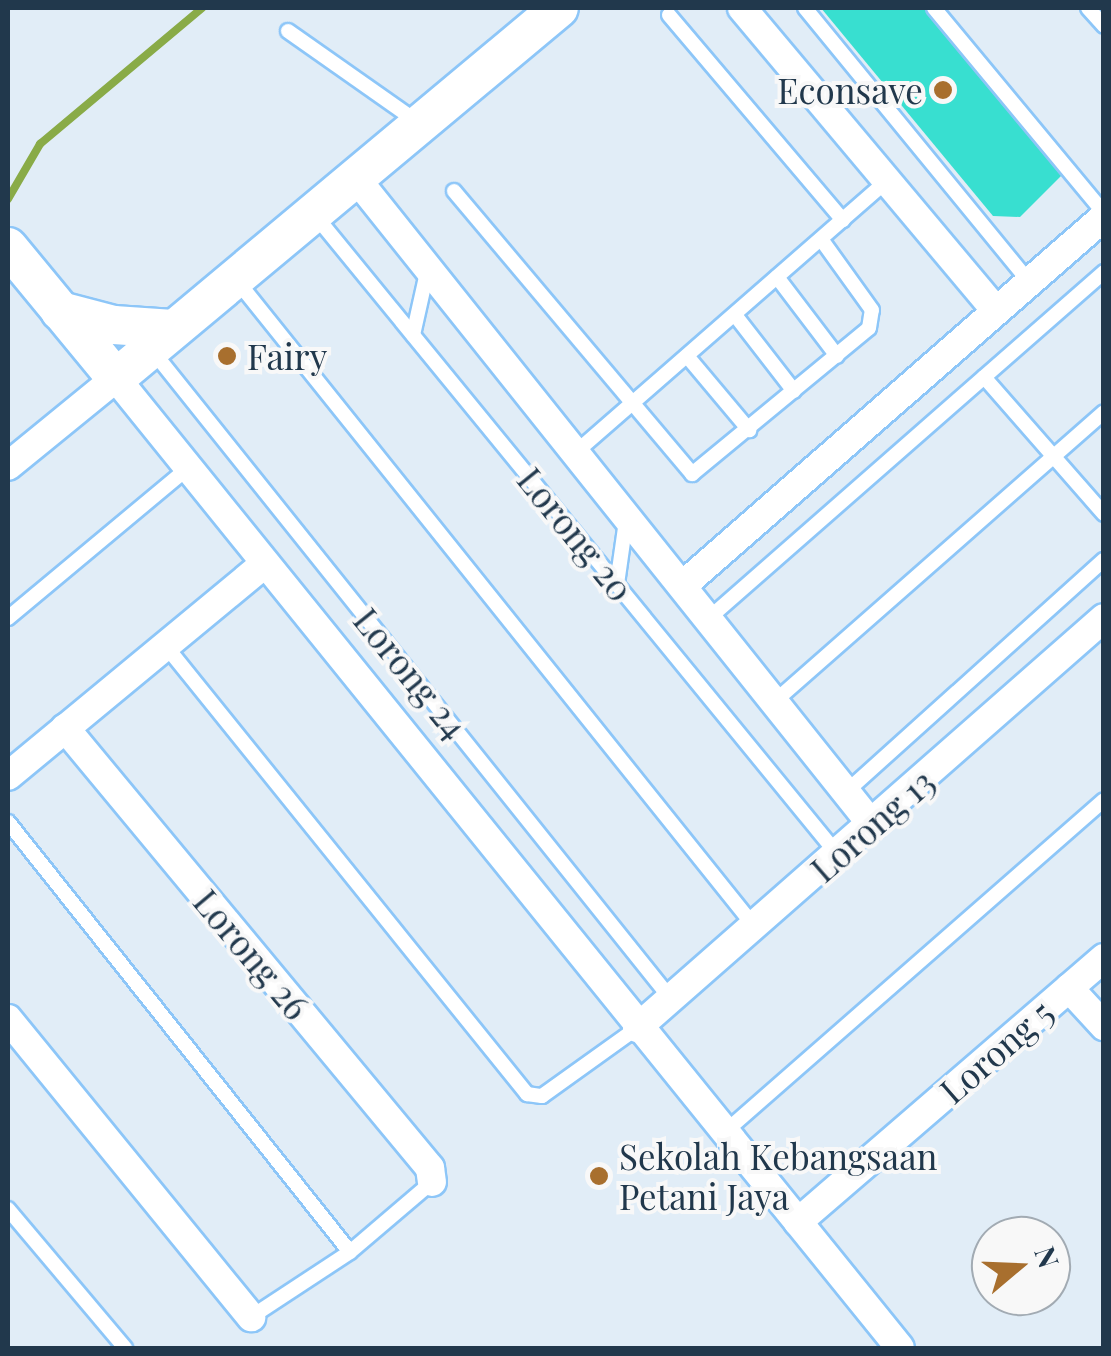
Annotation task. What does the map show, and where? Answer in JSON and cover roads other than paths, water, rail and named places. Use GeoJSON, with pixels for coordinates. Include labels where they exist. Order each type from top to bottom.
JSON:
{"type":"FeatureCollection","features":[{"type":"Feature","properties":{"kind":"street"},"geometry":{"type":"LineString","coordinates":[[8,466],[560,8]]}},
{"type":"Feature","properties":{"kind":"street"},"geometry":{"type":"LineString","coordinates":[[742,8],[996,311]]}},
{"type":"Feature","properties":{"kind":"street","name":"Lorong 20"},"geometry":{"type":"LineString","coordinates":[[355,177],[873,826]]}},
{"type":"Feature","properties":{"kind":"street"},"geometry":{"type":"LineString","coordinates":[[682,586],[1104,215]]}},
{"type":"Feature","properties":{"kind":"street"},"geometry":{"type":"LineString","coordinates":[[8,248],[116,378]]}},
{"type":"Feature","properties":{"kind":"street"},"geometry":{"type":"LineString","coordinates":[[60,310],[161,338]]}},
{"type":"Feature","properties":{"kind":"street","name":"Lorong 24"},"geometry":{"type":"LineString","coordinates":[[116,378],[637,1028],[726,1131],[900,1348]]}},
{"type":"Feature","properties":{"kind":"street"},"geometry":{"type":"LineString","coordinates":[[8,776],[264,564]]}},
{"type":"Feature","properties":{"kind":"street","name":"Lorong 13"},"geometry":{"type":"LineString","coordinates":[[637,1028],[839,856],[1104,618]]}},
{"type":"Feature","properties":{"kind":"street","name":"Lorong 26"},"geometry":{"type":"LineString","coordinates":[[65,728],[430,1168],[432,1182]]}},
{"type":"Feature","properties":{"kind":"street","name":"Lorong 5"},"geometry":{"type":"LineString","coordinates":[[798,1222],[1104,958]]}},
{"type":"Feature","properties":{"kind":"street"},"geometry":{"type":"LineString","coordinates":[[1069,988],[1104,1026]]}},
{"type":"Feature","properties":{"kind":"street"},"geometry":{"type":"LineString","coordinates":[[8,1019],[251,1317]]}},
{"type":"Feature","properties":{"kind":"lane"},"geometry":{"type":"LineString","coordinates":[[805,8],[1029,282]]}},
{"type":"Feature","properties":{"kind":"lane"},"geometry":{"type":"LineString","coordinates":[[934,8],[1104,215]]}},
{"type":"Feature","properties":{"kind":"lane"},"geometry":{"type":"LineString","coordinates":[[1088,8],[1104,26]]}},
{"type":"Feature","properties":{"kind":"lane"},"geometry":{"type":"LineString","coordinates":[[669,15],[843,220]]}},
{"type":"Feature","properties":{"kind":"lane"},"geometry":{"type":"LineString","coordinates":[[288,32],[420,124]]}},
{"type":"Feature","properties":{"kind":"lane"},"geometry":{"type":"LineString","coordinates":[[576,453],[887,181]]}},
{"type":"Feature","properties":{"kind":"lane"},"geometry":{"type":"LineString","coordinates":[[454,191],[692,474],[837,356],[873,318],[821,240]]}},
{"type":"Feature","properties":{"kind":"lane","name":"Lorong 20"},"geometry":{"type":"LineString","coordinates":[[313,212],[839,856]]}},
{"type":"Feature","properties":{"kind":"lane"},"geometry":{"type":"LineString","coordinates":[[413,334],[428,268]]}},
{"type":"Feature","properties":{"kind":"lane"},"geometry":{"type":"LineString","coordinates":[[708,619],[1104,272]]}},
{"type":"Feature","properties":{"kind":"lane"},"geometry":{"type":"LineString","coordinates":[[234,277],[754,927]]}},
{"type":"Feature","properties":{"kind":"lane"},"geometry":{"type":"LineString","coordinates":[[778,277],[837,356]]}},
{"type":"Feature","properties":{"kind":"lane"},"geometry":{"type":"LineString","coordinates":[[734,314],[794,391]]}},
{"type":"Feature","properties":{"kind":"lane","name":"Lorong 24"},"geometry":{"type":"LineString","coordinates":[[161,338],[671,999]]}},
{"type":"Feature","properties":{"kind":"lane"},"geometry":{"type":"LineString","coordinates":[[687,356],[749,430]]}},
{"type":"Feature","properties":{"kind":"lane"},"geometry":{"type":"LineString","coordinates":[[984,377],[1104,514]]}},
{"type":"Feature","properties":{"kind":"lane"},"geometry":{"type":"LineString","coordinates":[[774,702],[1104,412]]}},
{"type":"Feature","properties":{"kind":"lane"},"geometry":{"type":"LineString","coordinates":[[8,618],[188,468]]}},
{"type":"Feature","properties":{"kind":"lane"},"geometry":{"type":"LineString","coordinates":[[618,584],[627,518]]}},
{"type":"Feature","properties":{"kind":"lane"},"geometry":{"type":"LineString","coordinates":[[846,792],[1104,560]]}},
{"type":"Feature","properties":{"kind":"lane"},"geometry":{"type":"LineString","coordinates":[[165,645],[527,1094],[542,1096],[637,1028]]}},
{"type":"Feature","properties":{"kind":"lane"},"geometry":{"type":"LineString","coordinates":[[726,1131],[1104,800]]}},
{"type":"Feature","properties":{"kind":"lane"},"geometry":{"type":"LineString","coordinates":[[8,822],[350,1252]]}},
{"type":"Feature","properties":{"kind":"lane"},"geometry":{"type":"LineString","coordinates":[[251,1317],[350,1252],[432,1182]]}},
{"type":"Feature","properties":{"kind":"lane"},"geometry":{"type":"LineString","coordinates":[[8,1208],[125,1348]]}},
{"type":"Feature","properties":{"kind":"waterway"},"geometry":{"type":"LineString","coordinates":[[8,199],[40,144],[202,8]]}},
{"type":"Feature","properties":{"kind":"place","name":"Econsave"},"geometry":{"type":"Point","coordinates":[943,90]}},
{"type":"Feature","properties":{"kind":"place","name":"Fairy"},"geometry":{"type":"Point","coordinates":[227,356]}},
{"type":"Feature","properties":{"kind":"place","name":"Sekolah Kebangsaan Petani Jaya"},"geometry":{"type":"Point","coordinates":[599,1176]}}]}
